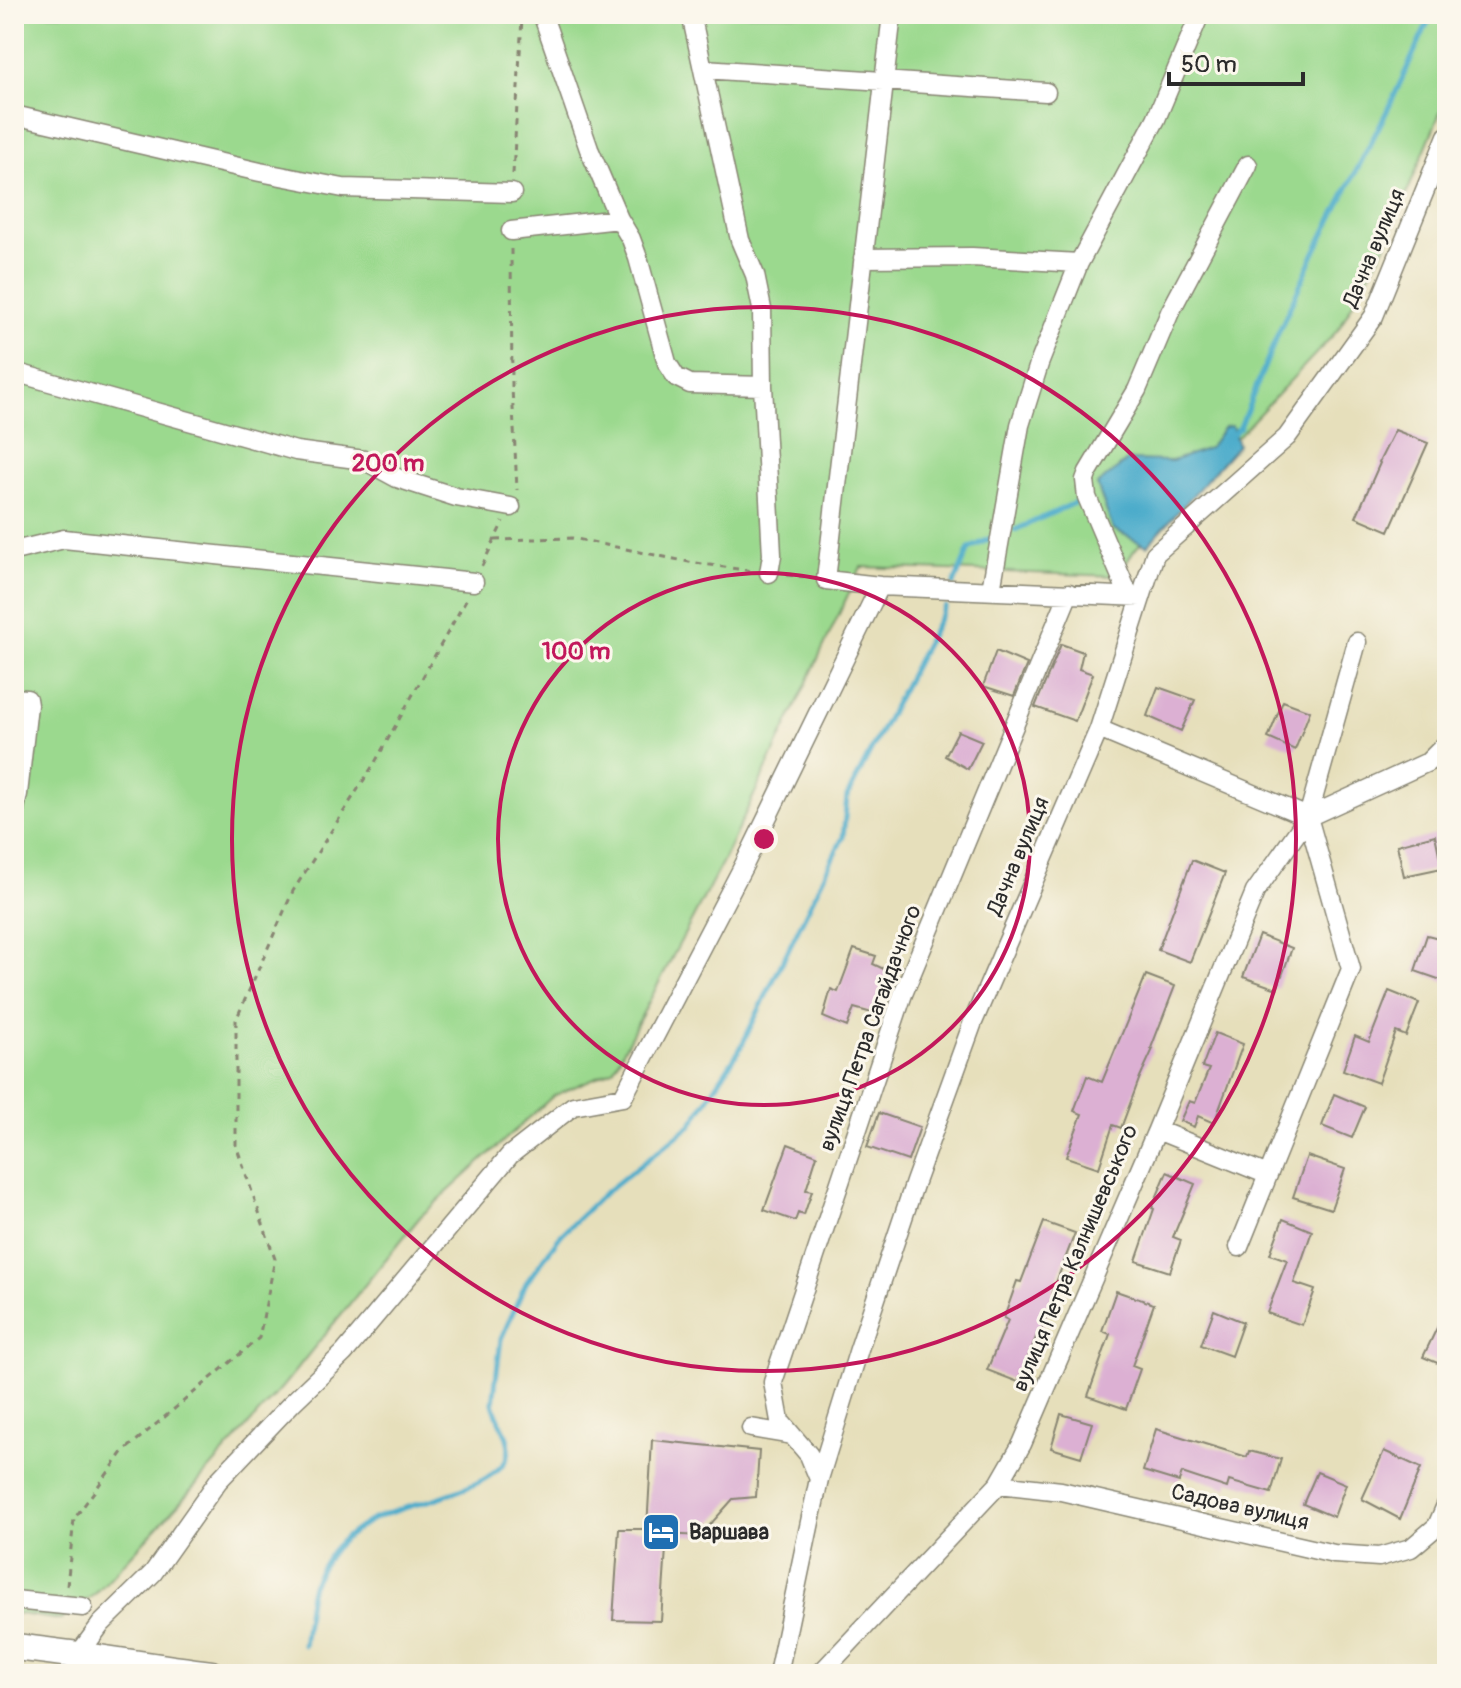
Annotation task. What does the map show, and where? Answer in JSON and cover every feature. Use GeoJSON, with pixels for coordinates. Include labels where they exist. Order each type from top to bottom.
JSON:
{"type":"FeatureCollection","features":[{"type":"Feature","properties":{"kind":"highway"},"geometry":{"type":"LineString","coordinates":[[14,1647],[211,1674]]}},
{"type":"Feature","properties":{"kind":"street"},"geometry":{"type":"LineString","coordinates":[[540,14],[589,149],[619,219],[631,239],[673,374],[690,384],[763,386]]}},
{"type":"Feature","properties":{"kind":"street"},"geometry":{"type":"LineString","coordinates":[[691,14],[740,240],[756,280],[763,323],[763,386],[772,555],[769,573]]}},
{"type":"Feature","properties":{"kind":"street"},"geometry":{"type":"LineString","coordinates":[[892,14],[826,580],[880,586],[1135,597],[1087,497],[1085,480],[1137,390],[1170,312],[1248,165]]}},
{"type":"Feature","properties":{"kind":"street"},"geometry":{"type":"LineString","coordinates":[[991,590],[1020,425],[1039,364],[1079,263],[1156,119],[1200,14]]}},
{"type":"Feature","properties":{"kind":"street"},"geometry":{"type":"LineString","coordinates":[[704,69],[1046,92]]}},
{"type":"Feature","properties":{"kind":"street"},"geometry":{"type":"LineString","coordinates":[[14,115],[343,188],[512,193]]}},
{"type":"Feature","properties":{"kind":"street","name":"Дачна вулиця"},"geometry":{"type":"LineString","coordinates":[[778,1674],[796,1561],[859,1349],[973,1022],[1099,729],[1135,597],[1155,554],[1287,437],[1374,316],[1447,136]]}},
{"type":"Feature","properties":{"kind":"street"},"geometry":{"type":"LineString","coordinates":[[511,231],[619,219]]}},
{"type":"Feature","properties":{"kind":"street"},"geometry":{"type":"LineString","coordinates":[[863,258],[972,257],[1079,263]]}},
{"type":"Feature","properties":{"kind":"street"},"geometry":{"type":"LineString","coordinates":[[14,372],[296,451],[364,460],[397,478],[456,497],[511,507]]}},
{"type":"Feature","properties":{"kind":"street"},"geometry":{"type":"LineString","coordinates":[[14,551],[64,539],[474,582]]}},
{"type":"Feature","properties":{"kind":"street"},"geometry":{"type":"LineString","coordinates":[[79,1654],[101,1624],[153,1573],[218,1481],[344,1353],[510,1155],[573,1106],[623,1097],[745,863],[880,586]]}},
{"type":"Feature","properties":{"kind":"street","name":"вулиця Петра Сагайдачного"},"geometry":{"type":"LineString","coordinates":[[819,1479],[809,1455],[780,1421],[773,1382],[903,994],[1069,593]]}},
{"type":"Feature","properties":{"kind":"street"},"geometry":{"type":"LineString","coordinates":[[1239,1247],[1351,969],[1308,817],[1357,642]]}},
{"type":"Feature","properties":{"kind":"street"},"geometry":{"type":"LineString","coordinates":[[14,698],[27,699],[28,705],[14,814]]}},
{"type":"Feature","properties":{"kind":"street"},"geometry":{"type":"LineString","coordinates":[[1099,729],[1308,817],[1428,762],[1447,743]]}},
{"type":"Feature","properties":{"kind":"street","name":"вулиця Петра Калнишевського"},"geometry":{"type":"LineString","coordinates":[[820,1674],[999,1484],[1022,1444],[1255,892],[1308,817]]}},
{"type":"Feature","properties":{"kind":"street"},"geometry":{"type":"LineString","coordinates":[[1157,1130],[1268,1175]]}},
{"type":"Feature","properties":{"kind":"street"},"geometry":{"type":"LineString","coordinates":[[751,1428],[792,1435]]}},
{"type":"Feature","properties":{"kind":"street","name":"Садова вулиця"},"geometry":{"type":"LineString","coordinates":[[999,1484],[1061,1491],[1334,1554],[1379,1557],[1411,1548],[1442,1526],[1447,1503]]}},
{"type":"Feature","properties":{"kind":"street"},"geometry":{"type":"LineString","coordinates":[[14,1600],[83,1607]]}},
{"type":"Feature","properties":{"kind":"path"},"geometry":{"type":"LineString","coordinates":[[512,193],[522,14]]}},
{"type":"Feature","properties":{"kind":"path"},"geometry":{"type":"LineString","coordinates":[[83,1607],[66,1590],[74,1519],[124,1451],[259,1338],[275,1259],[236,1145],[236,1020],[293,891],[374,764],[465,602],[517,492],[512,387],[511,231]]}},
{"type":"Feature","properties":{"kind":"path"},"geometry":{"type":"LineString","coordinates":[[495,540],[572,538],[689,562],[826,580]]}},
{"type":"Feature","properties":{"kind":"green space"},"geometry":{"type":"Polygon","coordinates":[[[14,14],[1447,14],[1447,96],[1385,246],[1338,330],[1177,501],[1133,552],[1118,576],[861,567],[724,859],[613,1070],[553,1096],[420,1217],[283,1386],[178,1505],[96,1593],[61,1620],[14,1613],[14,14]]]}},
{"type":"Feature","properties":{"kind":"water"},"geometry":{"type":"Polygon","coordinates":[[[1232,426],[1238,445],[1147,546],[1113,529],[1097,485],[1128,460],[1172,461],[1209,448],[1224,427],[1232,426]]]}},
{"type":"Feature","properties":{"kind":"building"},"geometry":{"type":"Polygon","coordinates":[[[1395,430],[1428,443],[1389,531],[1356,517],[1395,430]]]}},
{"type":"Feature","properties":{"kind":"building"},"geometry":{"type":"Polygon","coordinates":[[[1061,644],[1083,652],[1079,669],[1093,674],[1075,721],[1035,707],[1061,644]]]}},
{"type":"Feature","properties":{"kind":"building"},"geometry":{"type":"Polygon","coordinates":[[[996,651],[1027,664],[1014,696],[983,686],[996,651]]]}},
{"type":"Feature","properties":{"kind":"building"},"geometry":{"type":"Polygon","coordinates":[[[1158,687],[1195,700],[1181,731],[1147,716],[1158,687]]]}},
{"type":"Feature","properties":{"kind":"building"},"geometry":{"type":"Polygon","coordinates":[[[1283,701],[1310,711],[1295,750],[1268,738],[1283,701]]]}},
{"type":"Feature","properties":{"kind":"building"},"geometry":{"type":"Polygon","coordinates":[[[958,731],[982,741],[968,769],[945,756],[958,731]]]}},
{"type":"Feature","properties":{"kind":"building"},"geometry":{"type":"Polygon","coordinates":[[[1435,835],[1442,868],[1404,876],[1397,845],[1435,835]]]}},
{"type":"Feature","properties":{"kind":"building"},"geometry":{"type":"Polygon","coordinates":[[[1192,860],[1225,873],[1190,962],[1158,950],[1192,860]]]}},
{"type":"Feature","properties":{"kind":"building"},"geometry":{"type":"Polygon","coordinates":[[[1259,935],[1292,948],[1277,989],[1243,977],[1259,935]]]}},
{"type":"Feature","properties":{"kind":"building"},"geometry":{"type":"Polygon","coordinates":[[[1427,935],[1447,940],[1447,982],[1415,971],[1427,935]]]}},
{"type":"Feature","properties":{"kind":"building"},"geometry":{"type":"Polygon","coordinates":[[[854,949],[876,956],[873,964],[888,971],[872,1013],[854,1008],[847,1027],[823,1017],[831,989],[838,992],[854,949]]]}},
{"type":"Feature","properties":{"kind":"building"},"geometry":{"type":"Polygon","coordinates":[[[1146,975],[1175,986],[1121,1128],[1113,1125],[1099,1168],[1066,1157],[1082,1114],[1074,1111],[1087,1076],[1102,1082],[1146,975]]]}},
{"type":"Feature","properties":{"kind":"building"},"geometry":{"type":"Polygon","coordinates":[[[1389,991],[1419,1003],[1406,1036],[1396,1032],[1378,1083],[1343,1070],[1355,1036],[1369,1042],[1389,991]]]}},
{"type":"Feature","properties":{"kind":"building"},"geometry":{"type":"Polygon","coordinates":[[[1215,1033],[1243,1044],[1214,1123],[1198,1116],[1194,1127],[1180,1121],[1189,1101],[1195,1103],[1209,1069],[1202,1067],[1215,1033]]]}},
{"type":"Feature","properties":{"kind":"building"},"geometry":{"type":"Polygon","coordinates":[[[1334,1094],[1365,1107],[1352,1138],[1322,1126],[1334,1094]]]}},
{"type":"Feature","properties":{"kind":"building"},"geometry":{"type":"Polygon","coordinates":[[[879,1113],[920,1127],[908,1161],[867,1147],[879,1113]]]}},
{"type":"Feature","properties":{"kind":"building"},"geometry":{"type":"Polygon","coordinates":[[[788,1144],[817,1155],[806,1190],[812,1191],[804,1215],[798,1213],[795,1221],[764,1210],[788,1144]]]}},
{"type":"Feature","properties":{"kind":"building"},"geometry":{"type":"Polygon","coordinates":[[[1307,1156],[1345,1169],[1331,1209],[1293,1197],[1307,1156]]]}},
{"type":"Feature","properties":{"kind":"building"},"geometry":{"type":"Polygon","coordinates":[[[1167,1172],[1195,1184],[1173,1237],[1181,1240],[1170,1272],[1136,1261],[1167,1172]]]}},
{"type":"Feature","properties":{"kind":"building"},"geometry":{"type":"Polygon","coordinates":[[[1283,1219],[1312,1231],[1294,1283],[1315,1290],[1302,1325],[1267,1313],[1287,1260],[1270,1254],[1283,1219]]]}},
{"type":"Feature","properties":{"kind":"building"},"geometry":{"type":"Polygon","coordinates":[[[1044,1222],[1075,1233],[1041,1331],[1018,1382],[987,1370],[1008,1320],[1004,1318],[1017,1281],[1021,1282],[1044,1222]]]}},
{"type":"Feature","properties":{"kind":"building"},"geometry":{"type":"Polygon","coordinates":[[[1116,1291],[1154,1304],[1132,1366],[1140,1369],[1126,1409],[1088,1396],[1110,1334],[1102,1331],[1116,1291]]]}},
{"type":"Feature","properties":{"kind":"building"},"geometry":{"type":"Polygon","coordinates":[[[1447,1307],[1447,1367],[1423,1357],[1447,1307]]]}},
{"type":"Feature","properties":{"kind":"building"},"geometry":{"type":"Polygon","coordinates":[[[1214,1310],[1243,1322],[1231,1356],[1201,1345],[1214,1310]]]}},
{"type":"Feature","properties":{"kind":"building"},"geometry":{"type":"Polygon","coordinates":[[[1061,1414],[1092,1423],[1081,1457],[1051,1448],[1061,1414]]]}},
{"type":"Feature","properties":{"kind":"building"},"geometry":{"type":"Polygon","coordinates":[[[1156,1429],[1247,1457],[1249,1451],[1281,1459],[1271,1493],[1229,1481],[1227,1488],[1182,1473],[1179,1482],[1143,1471],[1156,1429]]]}},
{"type":"Feature","properties":{"kind":"building","name":"Варшава"},"geometry":{"type":"Polygon","coordinates":[[[652,1440],[759,1451],[756,1497],[733,1499],[700,1536],[667,1534],[661,1621],[613,1620],[619,1529],[647,1529],[652,1440]]]}},
{"type":"Feature","properties":{"kind":"building"},"geometry":{"type":"Polygon","coordinates":[[[1384,1451],[1421,1468],[1400,1519],[1362,1499],[1384,1451]]]}},
{"type":"Feature","properties":{"kind":"building"},"geometry":{"type":"Polygon","coordinates":[[[1317,1472],[1346,1484],[1334,1517],[1303,1504],[1317,1472]]]}},
{"type":"Feature","properties":{"kind":"waterway"},"geometry":{"type":"LineString","coordinates":[[1232,435],[1240,427],[1315,252],[1390,105],[1432,14]]}},
{"type":"Feature","properties":{"kind":"waterway"},"geometry":{"type":"LineString","coordinates":[[1015,530],[1079,501]]}},
{"type":"Feature","properties":{"kind":"waterway"},"geometry":{"type":"LineString","coordinates":[[954,584],[969,549],[993,537]]}},
{"type":"Feature","properties":{"kind":"waterway"},"geometry":{"type":"LineString","coordinates":[[303,1645],[312,1585],[329,1555],[342,1541],[364,1524],[383,1515],[472,1485],[491,1475],[504,1463],[508,1443],[493,1403],[501,1339],[526,1283],[561,1235],[601,1196],[691,1125],[740,1049],[843,837],[847,797],[945,607]]}},
{"type":"Feature","properties":{"kind":"place","name":"Варшава"},"geometry":{"type":"Point","coordinates":[661,1532]}}]}
